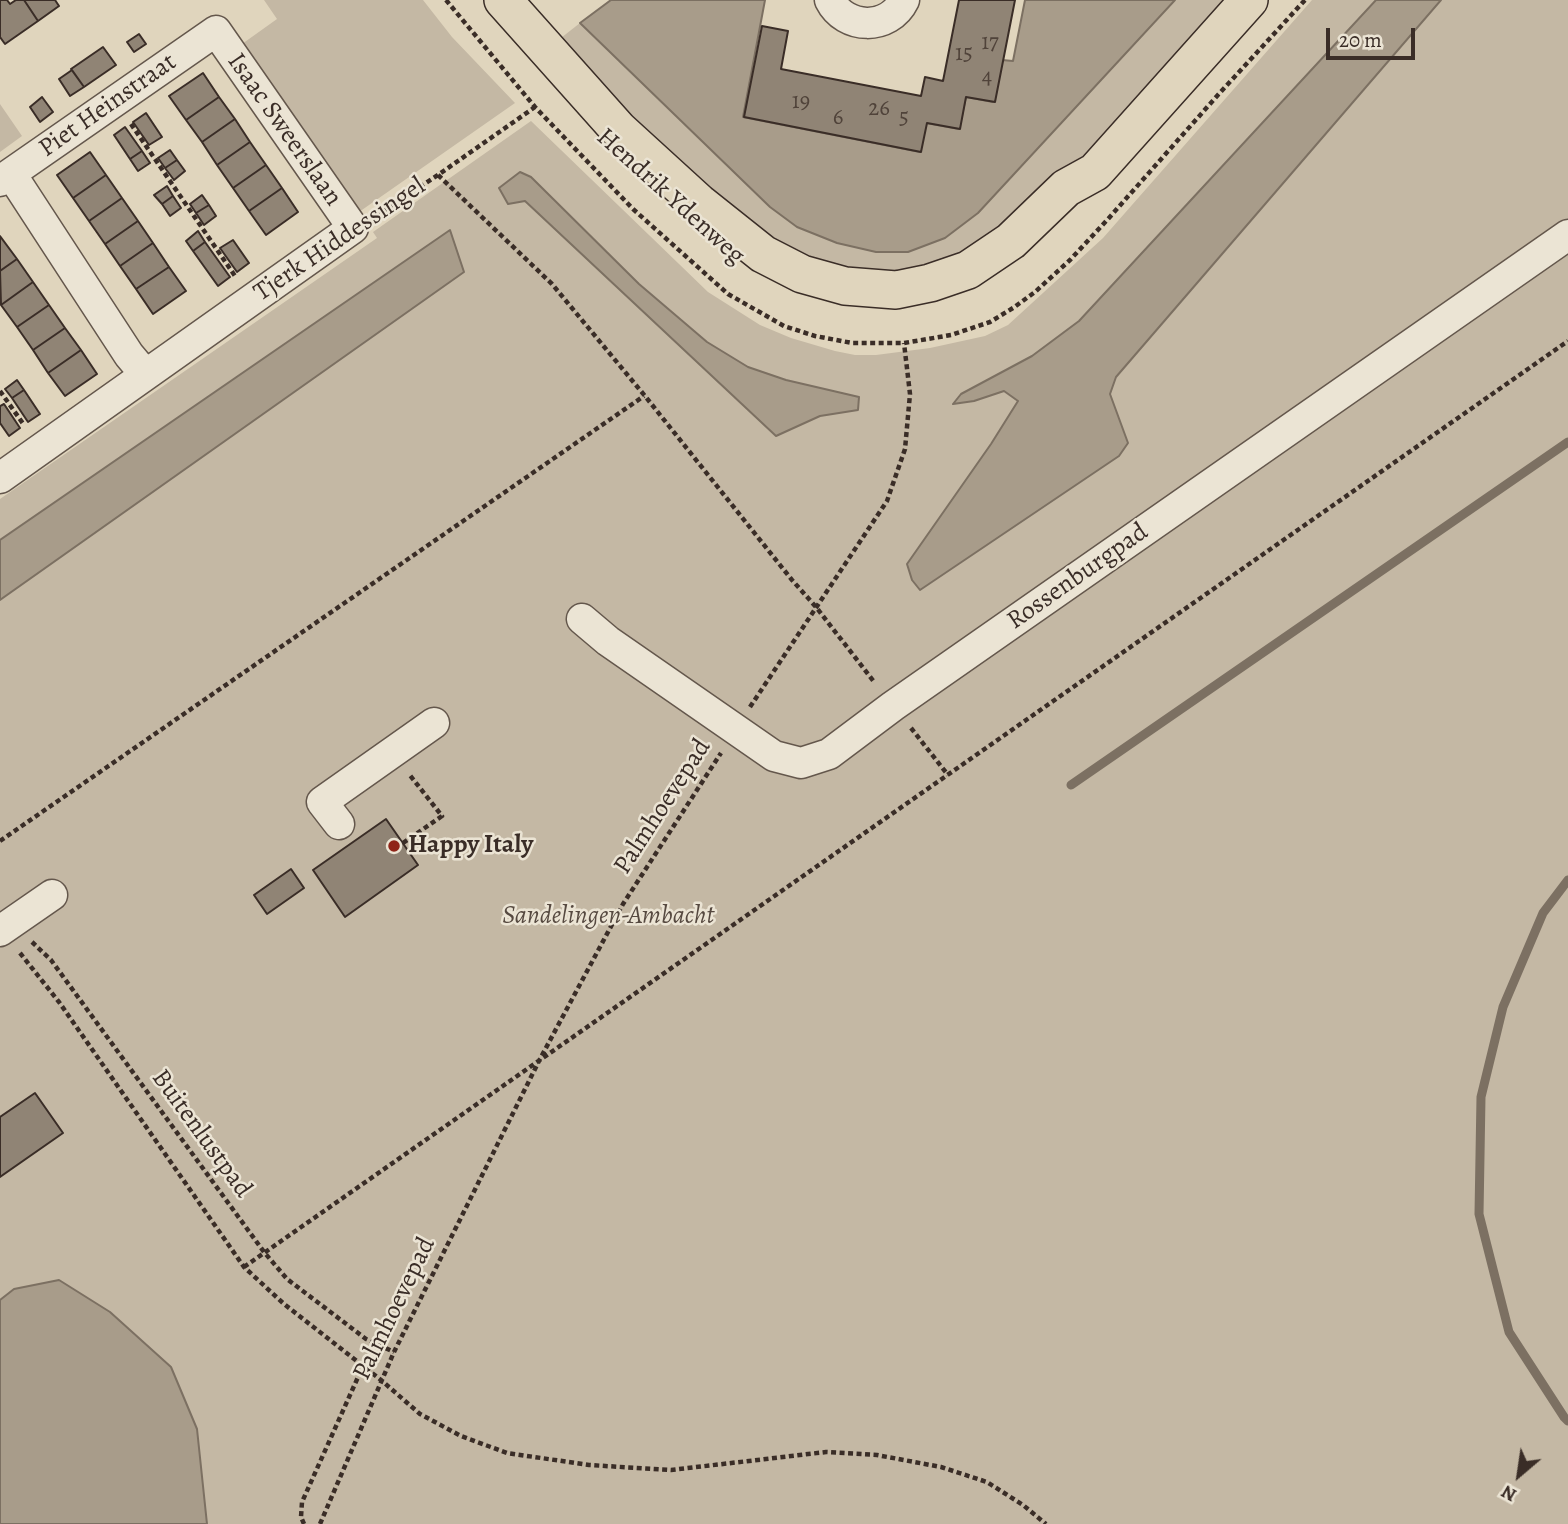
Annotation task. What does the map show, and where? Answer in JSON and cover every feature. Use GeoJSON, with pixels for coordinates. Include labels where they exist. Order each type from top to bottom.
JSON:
{"type":"FeatureCollection","features":[{"type":"Feature","properties":{"kind":"main road","name":"Hendrik Ydenweg"},"geometry":{"type":"LineString","coordinates":[[490,2],[525,57],[704,236],[765,281],[802,298],[837,308],[870,312],[911,310],[947,301],[993,280],[1028,256],[1083,199],[1095,172],[1249,0]]}},
{"type":"Feature","properties":{"kind":"street"},"geometry":{"type":"LineString","coordinates":[[830,0],[845,18],[862,23],[876,23],[891,16],[904,0]]}},
{"type":"Feature","properties":{"kind":"street","name":"Piet Heinstraat"},"geometry":{"type":"LineString","coordinates":[[6,177],[216,31]]}},
{"type":"Feature","properties":{"kind":"street","name":"Isaac Sweerslaan"},"geometry":{"type":"LineString","coordinates":[[216,31],[353,228]]}},
{"type":"Feature","properties":{"kind":"street"},"geometry":{"type":"LineString","coordinates":[[6,177],[145,374]]}},
{"type":"Feature","properties":{"kind":"street","name":"Tjerk Hiddessingel"},"geometry":{"type":"LineString","coordinates":[[0,478],[353,228]]}},
{"type":"Feature","properties":{"kind":"street","name":"Rossenburgpad"},"geometry":{"type":"LineString","coordinates":[[582,619],[608,641],[774,756],[801,762],[829,754],[893,706],[1568,234]]}},
{"type":"Feature","properties":{"kind":"street"},"geometry":{"type":"LineString","coordinates":[[339,824],[322,802],[434,723]]}},
{"type":"Feature","properties":{"kind":"street"},"geometry":{"type":"LineString","coordinates":[[8,933],[52,895]]}},
{"type":"Feature","properties":{"kind":"path","name":"Hendrik Ydenweg"},"geometry":{"type":"LineString","coordinates":[[446,0],[535,107],[633,209],[728,294],[784,326],[816,336],[852,343],[904,343]]}},
{"type":"Feature","properties":{"kind":"path"},"geometry":{"type":"LineString","coordinates":[[116,101],[251,299]]}},
{"type":"Feature","properties":{"kind":"path","name":"Tjerk Hiddessingel"},"geometry":{"type":"LineString","coordinates":[[353,228],[438,175],[535,107]]}},
{"type":"Feature","properties":{"kind":"path"},"geometry":{"type":"LineString","coordinates":[[438,175],[552,284],[816,607],[948,775]]}},
{"type":"Feature","properties":{"kind":"path"},"geometry":{"type":"LineString","coordinates":[[244,1267],[1568,341]]}},
{"type":"Feature","properties":{"kind":"path","name":"Palmhoevepad"},"geometry":{"type":"LineString","coordinates":[[320,1524],[394,1352],[540,1059],[623,904],[887,501],[905,449],[910,394],[904,343]]}},
{"type":"Feature","properties":{"kind":"path"},"geometry":{"type":"LineString","coordinates":[[0,391],[40,449]]}},
{"type":"Feature","properties":{"kind":"path"},"geometry":{"type":"LineString","coordinates":[[0,841],[645,396]]}},
{"type":"Feature","properties":{"kind":"path"},"geometry":{"type":"LineString","coordinates":[[393,753],[442,816],[403,843]]}},
{"type":"Feature","properties":{"kind":"path"},"geometry":{"type":"LineString","coordinates":[[8,933],[244,1267],[284,1304],[420,1414],[461,1436],[506,1453],[589,1465],[671,1470],[825,1452],[877,1455],[941,1467],[987,1482],[1023,1505],[1046,1524]]}},
{"type":"Feature","properties":{"kind":"path","name":"Buitenlustpad"},"geometry":{"type":"LineString","coordinates":[[8,933],[51,960],[264,1252],[287,1279],[366,1339],[394,1352]]}},
{"type":"Feature","properties":{"kind":"path"},"geometry":{"type":"LineString","coordinates":[[304,1524],[301,1517],[302,1502],[363,1366]]}},
{"type":"Feature","properties":{"kind":"green space"},"geometry":{"type":"Polygon","coordinates":[[[264,0],[423,0],[452,37],[515,103],[359,212],[242,44],[277,19],[264,0]]]}},
{"type":"Feature","properties":{"kind":"green space"},"geometry":{"type":"Polygon","coordinates":[[[1175,0],[1223,0],[1083,160],[962,260],[908,278],[805,264],[700,193],[552,45],[580,23],[770,207],[797,227],[837,243],[876,252],[908,252],[978,213],[1175,0]]]}},
{"type":"Feature","properties":{"kind":"green space","name":"Sandelingen-Ambacht"},"geometry":{"type":"Polygon","coordinates":[[[1312,0],[1568,0],[1568,1524],[0,1524],[0,499],[377,238],[373,232],[531,121],[708,292],[760,325],[791,338],[855,355],[930,348],[985,336],[1008,325],[1103,238],[1312,0]]]}},
{"type":"Feature","properties":{"kind":"green space"},"geometry":{"type":"Polygon","coordinates":[[[0,104],[22,136],[0,152],[0,104]]]}},
{"type":"Feature","properties":{"kind":"shaded area"},"geometry":{"type":"Polygon","coordinates":[[[611,0],[765,0],[743,117],[920,152],[926,123],[959,129],[966,97],[993,102],[1002,60],[1013,61],[1025,0],[1175,0],[978,213],[945,238],[908,252],[876,252],[837,243],[797,227],[770,207],[580,23],[611,0]]]}},
{"type":"Feature","properties":{"kind":"shaded area"},"geometry":{"type":"Polygon","coordinates":[[[1376,0],[1441,0],[1116,377],[1110,394],[1128,443],[1119,456],[920,590],[912,580],[907,564],[1018,401],[1004,391],[974,401],[953,404],[961,394],[1032,356],[1079,321],[1376,0]]]}},
{"type":"Feature","properties":{"kind":"shaded area"},"geometry":{"type":"Polygon","coordinates":[[[520,172],[531,177],[639,284],[707,342],[748,367],[786,380],[859,397],[858,410],[820,416],[776,436],[525,201],[508,204],[499,188],[520,172]]]}},
{"type":"Feature","properties":{"kind":"shaded area"},"geometry":{"type":"Polygon","coordinates":[[[450,230],[464,272],[0,600],[0,540],[450,230]]]}},
{"type":"Feature","properties":{"kind":"shaded area"},"geometry":{"type":"Polygon","coordinates":[[[59,1280],[110,1312],[171,1367],[197,1429],[207,1524],[0,1524],[0,1300],[14,1289],[59,1280]]]}},
{"type":"Feature","properties":{"kind":"building"},"geometry":{"type":"Polygon","coordinates":[[[0,0],[7,0],[10,4],[16,0],[24,0],[38,21],[5,44],[0,37],[0,0]]]}},
{"type":"Feature","properties":{"kind":"building"},"geometry":{"type":"Polygon","coordinates":[[[24,0],[55,0],[59,6],[38,21],[24,0]]]}},
{"type":"Feature","properties":{"kind":"building"},"geometry":{"type":"Polygon","coordinates":[[[959,0],[1015,0],[995,102],[966,97],[960,129],[927,123],[921,152],[744,117],[762,26],[788,31],[781,69],[921,96],[925,77],[943,81],[959,0]]]}},
{"type":"Feature","properties":{"kind":"building"},"geometry":{"type":"Polygon","coordinates":[[[139,34],[146,44],[134,52],[127,42],[139,34]]]}},
{"type":"Feature","properties":{"kind":"building"},"geometry":{"type":"Polygon","coordinates":[[[103,47],[116,65],[84,87],[71,69],[103,47]]]}},
{"type":"Feature","properties":{"kind":"building"},"geometry":{"type":"Polygon","coordinates":[[[72,70],[84,87],[70,96],[59,79],[72,70]]]}},
{"type":"Feature","properties":{"kind":"building"},"geometry":{"type":"Polygon","coordinates":[[[203,73],[219,97],[186,120],[169,96],[203,73]]]}},
{"type":"Feature","properties":{"kind":"building"},"geometry":{"type":"Polygon","coordinates":[[[42,97],[53,112],[40,122],[30,107],[42,97]]]}},
{"type":"Feature","properties":{"kind":"building"},"geometry":{"type":"Polygon","coordinates":[[[219,97],[235,119],[202,142],[186,120],[219,97]]]}},
{"type":"Feature","properties":{"kind":"building"},"geometry":{"type":"Polygon","coordinates":[[[146,113],[162,137],[149,145],[133,122],[146,113]]]}},
{"type":"Feature","properties":{"kind":"building"},"geometry":{"type":"Polygon","coordinates":[[[235,119],[250,142],[217,165],[202,142],[235,119]]]}},
{"type":"Feature","properties":{"kind":"building"},"geometry":{"type":"Polygon","coordinates":[[[125,127],[142,151],[130,159],[114,135],[125,127]]]}},
{"type":"Feature","properties":{"kind":"building"},"geometry":{"type":"Polygon","coordinates":[[[250,142],[266,165],[233,188],[217,165],[250,142]]]}},
{"type":"Feature","properties":{"kind":"building"},"geometry":{"type":"Polygon","coordinates":[[[170,150],[177,160],[165,168],[158,158],[170,150]]]}},
{"type":"Feature","properties":{"kind":"building"},"geometry":{"type":"Polygon","coordinates":[[[142,151],[150,163],[138,171],[130,159],[142,151]]]}},
{"type":"Feature","properties":{"kind":"building"},"geometry":{"type":"Polygon","coordinates":[[[90,152],[106,175],[73,198],[57,175],[90,152]]]}},
{"type":"Feature","properties":{"kind":"building"},"geometry":{"type":"Polygon","coordinates":[[[177,160],[185,171],[174,180],[165,168],[177,160]]]}},
{"type":"Feature","properties":{"kind":"building"},"geometry":{"type":"Polygon","coordinates":[[[266,165],[282,188],[249,211],[233,188],[266,165]]]}},
{"type":"Feature","properties":{"kind":"building"},"geometry":{"type":"Polygon","coordinates":[[[106,175],[122,198],[89,221],[73,198],[106,175]]]}},
{"type":"Feature","properties":{"kind":"building"},"geometry":{"type":"Polygon","coordinates":[[[167,186],[173,196],[162,204],[154,195],[167,186]]]}},
{"type":"Feature","properties":{"kind":"building"},"geometry":{"type":"Polygon","coordinates":[[[282,188],[298,212],[266,235],[249,211],[282,188]]]}},
{"type":"Feature","properties":{"kind":"building"},"geometry":{"type":"Polygon","coordinates":[[[202,195],[209,205],[196,213],[190,204],[202,195]]]}},
{"type":"Feature","properties":{"kind":"building"},"geometry":{"type":"Polygon","coordinates":[[[173,196],[181,208],[170,216],[162,204],[173,196]]]}},
{"type":"Feature","properties":{"kind":"building"},"geometry":{"type":"Polygon","coordinates":[[[122,198],[138,221],[105,244],[89,221],[122,198]]]}},
{"type":"Feature","properties":{"kind":"building"},"geometry":{"type":"Polygon","coordinates":[[[209,205],[216,216],[204,225],[196,213],[209,205]]]}},
{"type":"Feature","properties":{"kind":"building"},"geometry":{"type":"Polygon","coordinates":[[[138,221],[153,243],[120,266],[105,244],[138,221]]]}},
{"type":"Feature","properties":{"kind":"building"},"geometry":{"type":"Polygon","coordinates":[[[198,231],[205,242],[193,251],[186,241],[198,231]]]}},
{"type":"Feature","properties":{"kind":"building"},"geometry":{"type":"Polygon","coordinates":[[[0,236],[17,259],[0,271],[0,236]]]}},
{"type":"Feature","properties":{"kind":"building"},"geometry":{"type":"Polygon","coordinates":[[[233,240],[249,263],[237,272],[220,248],[233,240]]]}},
{"type":"Feature","properties":{"kind":"building"},"geometry":{"type":"Polygon","coordinates":[[[205,242],[230,277],[218,286],[193,251],[205,242]]]}},
{"type":"Feature","properties":{"kind":"building"},"geometry":{"type":"Polygon","coordinates":[[[153,243],[169,267],[136,289],[120,266],[153,243]]]}},
{"type":"Feature","properties":{"kind":"building"},"geometry":{"type":"Polygon","coordinates":[[[17,259],[33,282],[1,305],[0,271],[17,259]]]}},
{"type":"Feature","properties":{"kind":"building"},"geometry":{"type":"Polygon","coordinates":[[[169,267],[186,291],[153,314],[136,289],[169,267]]]}},
{"type":"Feature","properties":{"kind":"building"},"geometry":{"type":"Polygon","coordinates":[[[33,282],[49,305],[17,327],[1,305],[33,282]]]}},
{"type":"Feature","properties":{"kind":"building"},"geometry":{"type":"Polygon","coordinates":[[[49,305],[65,328],[33,350],[17,327],[49,305]]]}},
{"type":"Feature","properties":{"kind":"building"},"geometry":{"type":"Polygon","coordinates":[[[65,328],[81,350],[48,373],[33,350],[65,328]]]}},
{"type":"Feature","properties":{"kind":"building"},"geometry":{"type":"Polygon","coordinates":[[[81,350],[97,374],[65,396],[48,373],[81,350]]]}},
{"type":"Feature","properties":{"kind":"building"},"geometry":{"type":"Polygon","coordinates":[[[17,380],[24,390],[12,398],[5,389],[17,380]]]}},
{"type":"Feature","properties":{"kind":"building"},"geometry":{"type":"Polygon","coordinates":[[[24,390],[40,414],[28,422],[12,398],[24,390]]]}},
{"type":"Feature","properties":{"kind":"building"},"geometry":{"type":"Polygon","coordinates":[[[4,404],[20,428],[9,436],[0,423],[0,406],[4,404]]]}},
{"type":"Feature","properties":{"kind":"building"},"geometry":{"type":"Polygon","coordinates":[[[386,819],[418,865],[345,917],[313,870],[386,819]]]}},
{"type":"Feature","properties":{"kind":"building"},"geometry":{"type":"Polygon","coordinates":[[[291,869],[304,888],[267,914],[254,895],[291,869]]]}},
{"type":"Feature","properties":{"kind":"building"},"geometry":{"type":"Polygon","coordinates":[[[35,1093],[63,1133],[0,1177],[0,1117],[35,1093]]]}},
{"type":"Feature","properties":{"kind":"waterway"},"geometry":{"type":"LineString","coordinates":[[1071,785],[1568,442]]}},
{"type":"Feature","properties":{"kind":"waterway"},"geometry":{"type":"LineString","coordinates":[[1568,880],[1543,913],[1503,1007],[1481,1097],[1479,1214],[1509,1332],[1568,1421]]}},
{"type":"Feature","properties":{"kind":"place","name":"Happy Italy"},"geometry":{"type":"Point","coordinates":[394,846]}}]}
